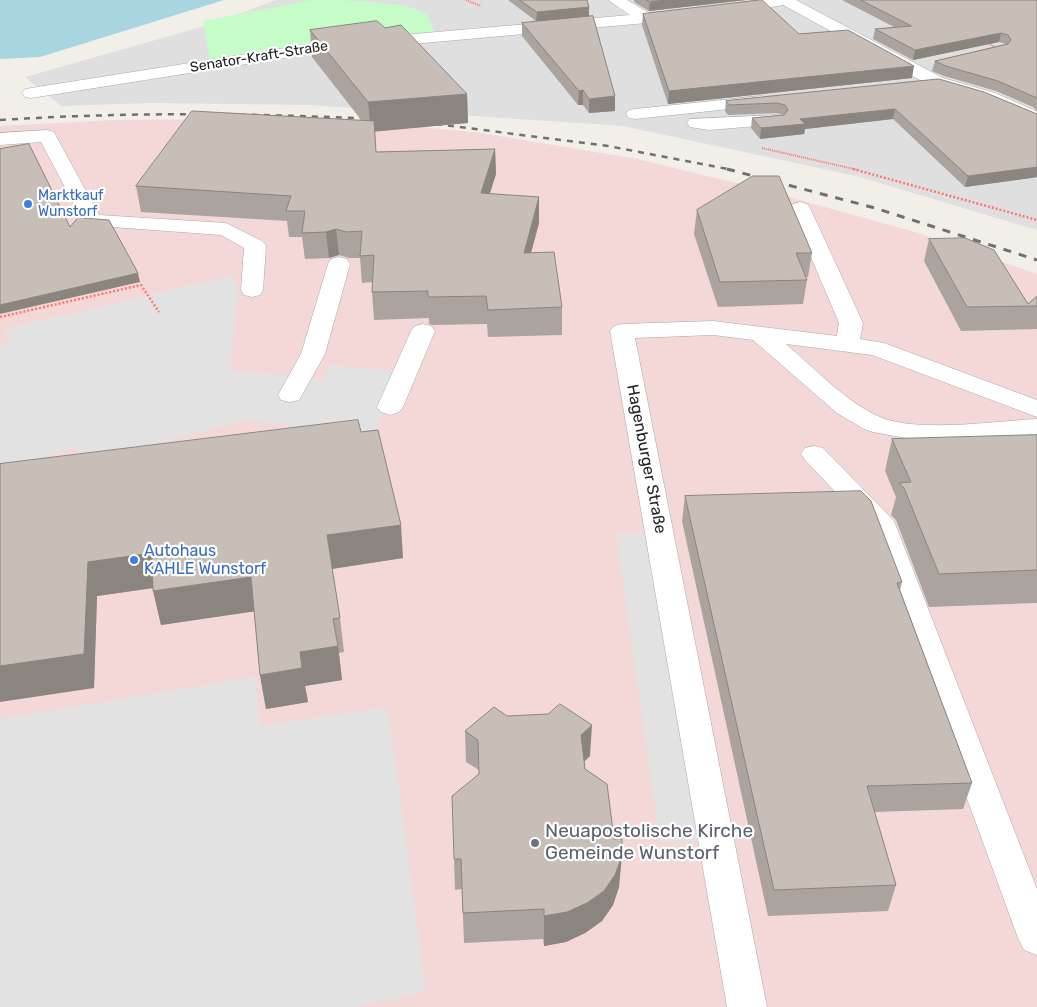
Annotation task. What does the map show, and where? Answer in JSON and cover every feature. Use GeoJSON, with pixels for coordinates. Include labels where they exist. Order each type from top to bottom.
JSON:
{"type":"FeatureCollection","features":[{"type":"Feature","properties":{"kind":"street"},"geometry":{"type":"LineString","coordinates":[[616,0],[646,18]]}},
{"type":"Feature","properties":{"kind":"street"},"geometry":{"type":"LineString","coordinates":[[714,11],[777,1],[909,77],[960,87],[1020,108],[1037,119]]}},
{"type":"Feature","properties":{"kind":"street","name":"Senator-Kraft-Straße"},"geometry":{"type":"LineString","coordinates":[[31,93],[323,47],[694,13]]}},
{"type":"Feature","properties":{"kind":"street"},"geometry":{"type":"LineString","coordinates":[[909,77],[937,62]]}},
{"type":"Feature","properties":{"kind":"street"},"geometry":{"type":"LineString","coordinates":[[776,120],[709,125],[642,114],[782,99]]}},
{"type":"Feature","properties":{"kind":"street"},"geometry":{"type":"LineString","coordinates":[[0,139],[47,136],[92,221],[226,229],[255,245],[252,290]]}},
{"type":"Feature","properties":{"kind":"street"},"geometry":{"type":"LineString","coordinates":[[800,208],[852,323],[847,344]]}},
{"type":"Feature","properties":{"kind":"street"},"geometry":{"type":"LineString","coordinates":[[290,394],[313,354],[339,264]]}},
{"type":"Feature","properties":{"kind":"street","name":"Hagenburger Straße"},"geometry":{"type":"LineString","coordinates":[[747,1007],[622,331],[713,328],[876,348],[1037,409]]}},
{"type":"Feature","properties":{"kind":"street"},"geometry":{"type":"LineString","coordinates":[[390,407],[423,331]]}},
{"type":"Feature","properties":{"kind":"street"},"geometry":{"type":"LineString","coordinates":[[759,333],[846,408],[873,424],[910,431],[940,432],[1037,427]]}},
{"type":"Feature","properties":{"kind":"street"},"geometry":{"type":"LineString","coordinates":[[814,454],[880,521],[1037,938]]}},
{"type":"Feature","properties":{"kind":"path"},"geometry":{"type":"LineString","coordinates":[[982,40],[1006,52]]}},
{"type":"Feature","properties":{"kind":"path"},"geometry":{"type":"LineString","coordinates":[[726,124],[740,143],[857,170],[1037,220]]}},
{"type":"Feature","properties":{"kind":"path"},"geometry":{"type":"LineString","coordinates":[[0,318],[141,285],[159,312]]}},
{"type":"Feature","properties":{"kind":"shaded area"},"geometry":{"type":"Polygon","coordinates":[[[276,0],[1037,0],[1037,230],[856,176],[623,126],[308,105],[151,103],[61,106],[25,77],[212,24],[276,0]]]}},
{"type":"Feature","properties":{"kind":"shaded area"},"geometry":{"type":"Polygon","coordinates":[[[253,119],[412,126],[481,133],[637,159],[749,186],[915,232],[1037,274],[1037,1007],[0,1007],[0,126],[114,120],[253,119]]]}},
{"type":"Feature","properties":{"kind":"shaded area"},"geometry":{"type":"Polygon","coordinates":[[[230,276],[238,288],[230,370],[323,379],[330,365],[395,371],[375,436],[244,420],[82,464],[75,448],[0,470],[0,345],[9,343],[5,329],[230,276]]]}},
{"type":"Feature","properties":{"kind":"shaded area"},"geometry":{"type":"Polygon","coordinates":[[[616,533],[649,533],[700,841],[660,842],[616,533]]]}},
{"type":"Feature","properties":{"kind":"shaded area"},"geometry":{"type":"Polygon","coordinates":[[[255,677],[261,726],[388,707],[426,992],[354,1007],[0,1007],[0,719],[255,677]]]}},
{"type":"Feature","properties":{"kind":"green space"},"geometry":{"type":"Polygon","coordinates":[[[312,0],[372,2],[405,6],[427,15],[435,33],[210,61],[203,21],[312,0]]]}},
{"type":"Feature","properties":{"kind":"water"},"geometry":{"type":"Polygon","coordinates":[[[0,0],[224,0],[40,57],[0,59],[0,0]]]}},
{"type":"Feature","properties":{"kind":"building"},"geometry":{"type":"Polygon","coordinates":[[[520,0],[587,0],[589,7],[537,12],[520,0]]]}},
{"type":"Feature","properties":{"kind":"building"},"geometry":{"type":"Polygon","coordinates":[[[647,0],[665,0],[650,2],[647,0]]]}},
{"type":"Feature","properties":{"kind":"building"},"geometry":{"type":"Polygon","coordinates":[[[762,0],[799,34],[848,30],[914,66],[669,91],[643,14],[762,0]]]}},
{"type":"Feature","properties":{"kind":"building"},"geometry":{"type":"Polygon","coordinates":[[[861,0],[1037,0],[1037,98],[998,81],[935,61],[1008,44],[1011,40],[1008,35],[1001,33],[915,50],[875,29],[911,26],[861,0]]]}},
{"type":"Feature","properties":{"kind":"building"},"geometry":{"type":"Polygon","coordinates":[[[593,16],[615,96],[589,99],[583,90],[579,91],[522,23],[593,16]]]}},
{"type":"Feature","properties":{"kind":"building"},"geometry":{"type":"Polygon","coordinates":[[[377,21],[385,28],[401,25],[467,94],[368,102],[310,30],[377,21]]]}},
{"type":"Feature","properties":{"kind":"building"},"geometry":{"type":"Polygon","coordinates":[[[939,79],[984,92],[1037,114],[1037,167],[968,176],[895,109],[800,119],[805,124],[761,128],[752,118],[784,115],[788,110],[785,105],[777,103],[729,105],[726,101],[939,79]]]}},
{"type":"Feature","properties":{"kind":"building"},"geometry":{"type":"Polygon","coordinates":[[[192,111],[374,121],[376,152],[495,149],[481,193],[539,197],[524,253],[554,252],[562,307],[488,310],[486,296],[431,297],[428,296],[428,291],[372,292],[374,255],[360,256],[362,231],[346,232],[336,229],[326,232],[302,233],[305,211],[286,211],[291,196],[136,186],[192,111]]]}},
{"type":"Feature","properties":{"kind":"building","name":"Marktkauf Wunstorf"},"geometry":{"type":"Polygon","coordinates":[[[29,144],[70,227],[80,215],[83,218],[109,220],[138,273],[0,305],[0,149],[29,144]]]}},
{"type":"Feature","properties":{"kind":"building"},"geometry":{"type":"Polygon","coordinates":[[[753,176],[779,176],[812,253],[796,253],[807,280],[720,282],[697,210],[753,176]]]}},
{"type":"Feature","properties":{"kind":"building"},"geometry":{"type":"Polygon","coordinates":[[[965,238],[994,250],[1028,304],[1037,296],[1037,306],[967,307],[929,239],[965,238]]]}},
{"type":"Feature","properties":{"kind":"building"},"geometry":{"type":"Polygon","coordinates":[[[358,420],[361,432],[378,430],[401,525],[327,535],[340,618],[333,619],[338,646],[300,652],[302,668],[260,675],[251,577],[153,591],[152,553],[88,562],[84,654],[0,666],[0,464],[358,420]]]}},
{"type":"Feature","properties":{"kind":"building"},"geometry":{"type":"Polygon","coordinates":[[[1037,435],[1037,570],[939,574],[904,488],[899,483],[911,482],[892,439],[1037,435]]]}},
{"type":"Feature","properties":{"kind":"building"},"geometry":{"type":"Polygon","coordinates":[[[861,491],[871,501],[902,582],[897,583],[972,783],[867,786],[896,885],[774,890],[685,496],[861,491]]]}},
{"type":"Feature","properties":{"kind":"building","name":"Neuapostolische Kirche Gemeinde Wunstorf"},"geometry":{"type":"Polygon","coordinates":[[[560,704],[592,725],[581,735],[585,769],[607,784],[614,839],[622,839],[622,856],[615,875],[604,891],[587,903],[567,912],[544,916],[544,909],[463,913],[461,859],[454,859],[452,796],[479,774],[478,740],[465,731],[494,707],[507,716],[548,714],[560,704]]]}},
{"type":"Feature","properties":{"kind":"railway"},"geometry":{"type":"LineString","coordinates":[[0,120],[187,114],[374,119]]}},
{"type":"Feature","properties":{"kind":"railway"},"geometry":{"type":"LineString","coordinates":[[436,124],[608,146],[733,170]]}},
{"type":"Feature","properties":{"kind":"railway"},"geometry":{"type":"LineString","coordinates":[[727,169],[875,208],[1037,260]]}},
{"type":"Feature","properties":{"kind":"place","name":"Marktkauf Wunstorf"},"geometry":{"type":"Point","coordinates":[28,204]}},
{"type":"Feature","properties":{"kind":"place","name":"Autohaus KAHLE Wunstorf"},"geometry":{"type":"Point","coordinates":[134,560]}},
{"type":"Feature","properties":{"kind":"place","name":"Neuapostolische Kirche Gemeinde Wunstorf"},"geometry":{"type":"Point","coordinates":[535,843]}}]}
